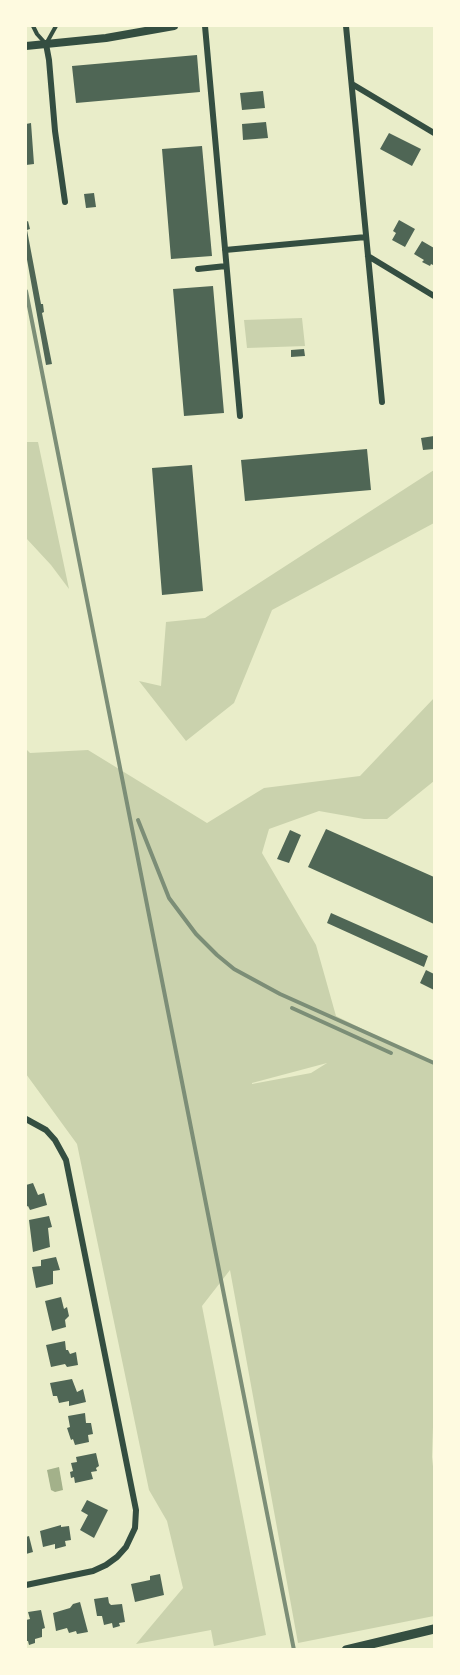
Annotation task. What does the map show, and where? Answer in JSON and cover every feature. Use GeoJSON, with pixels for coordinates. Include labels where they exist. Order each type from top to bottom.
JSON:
{"type":"FeatureCollection","features":[{"type":"Feature","properties":{"kind":"main road"},"geometry":{"type":"LineString","coordinates":[[346,1650],[435,1629]]}},
{"type":"Feature","properties":{"kind":"street"},"geometry":{"type":"LineString","coordinates":[[26,46],[106,38],[174,26]]}},
{"type":"Feature","properties":{"kind":"street"},"geometry":{"type":"LineString","coordinates":[[205,26],[240,416]]}},
{"type":"Feature","properties":{"kind":"street"},"geometry":{"type":"LineString","coordinates":[[346,26],[382,402]]}},
{"type":"Feature","properties":{"kind":"street"},"geometry":{"type":"LineString","coordinates":[[46,44],[64,202]]}},
{"type":"Feature","properties":{"kind":"street"},"geometry":{"type":"LineString","coordinates":[[352,84],[435,133]]}},
{"type":"Feature","properties":{"kind":"street"},"geometry":{"type":"LineString","coordinates":[[225,250],[366,237]]}},
{"type":"Feature","properties":{"kind":"street"},"geometry":{"type":"LineString","coordinates":[[368,256],[435,296]]}},
{"type":"Feature","properties":{"kind":"street"},"geometry":{"type":"LineString","coordinates":[[198,269],[226,266]]}},
{"type":"Feature","properties":{"kind":"street"},"geometry":{"type":"LineString","coordinates":[[26,1119],[46,1130],[56,1140],[66,1160],[136,1510],[135,1528],[126,1546],[106,1565],[93,1571],[26,1585]]}},
{"type":"Feature","properties":{"kind":"lane"},"geometry":{"type":"LineString","coordinates":[[33,26],[46,44],[56,26]]}},
{"type":"Feature","properties":{"kind":"shaded area"},"geometry":{"type":"Polygon","coordinates":[[[302,318],[305,346],[247,348],[244,320],[302,318]]]}},
{"type":"Feature","properties":{"kind":"shaded area"},"geometry":{"type":"Polygon","coordinates":[[[26,442],[38,442],[69,589],[26,538],[26,442]]]}},
{"type":"Feature","properties":{"kind":"shaded area"},"geometry":{"type":"Polygon","coordinates":[[[434,470],[434,523],[272,610],[234,703],[186,741],[139,681],[161,686],[166,622],[205,618],[434,470]]]}},
{"type":"Feature","properties":{"kind":"shaded area"},"geometry":{"type":"Polygon","coordinates":[[[434,698],[434,781],[387,819],[364,819],[319,811],[269,829],[262,853],[316,945],[336,1016],[434,1064],[432,1457],[434,1616],[298,1643],[230,1270],[202,1306],[266,1635],[214,1646],[211,1630],[136,1644],[183,1588],[167,1521],[149,1490],[77,1144],[26,1074],[26,749],[30,753],[88,750],[207,823],[264,788],[360,776],[434,698]],[[327,1063],[252,1084],[311,1073],[327,1063]]]}},
{"type":"Feature","properties":{"kind":"shaded area"},"geometry":{"type":"Polygon","coordinates":[[[59,1467],[63,1490],[55,1492],[51,1490],[47,1470],[59,1467]]]}},
{"type":"Feature","properties":{"kind":"building"},"geometry":{"type":"Polygon","coordinates":[[[197,55],[200,92],[76,103],[72,66],[197,55]]]}},
{"type":"Feature","properties":{"kind":"building"},"geometry":{"type":"Polygon","coordinates":[[[263,91],[265,108],[242,110],[240,93],[263,91]]]}},
{"type":"Feature","properties":{"kind":"building"},"geometry":{"type":"Polygon","coordinates":[[[266,122],[268,138],[243,140],[242,124],[266,122]]]}},
{"type":"Feature","properties":{"kind":"building"},"geometry":{"type":"Polygon","coordinates":[[[31,123],[34,164],[26,165],[26,124],[31,123]]]}},
{"type":"Feature","properties":{"kind":"building"},"geometry":{"type":"Polygon","coordinates":[[[389,133],[421,149],[412,166],[380,149],[389,133]]]}},
{"type":"Feature","properties":{"kind":"building"},"geometry":{"type":"Polygon","coordinates":[[[202,146],[212,256],[171,259],[162,149],[202,146]]]}},
{"type":"Feature","properties":{"kind":"building"},"geometry":{"type":"Polygon","coordinates":[[[94,193],[96,207],[86,208],[84,194],[94,193]]]}},
{"type":"Feature","properties":{"kind":"building"},"geometry":{"type":"Polygon","coordinates":[[[399,220],[415,229],[405,247],[392,240],[396,233],[393,231],[399,220]]]}},
{"type":"Feature","properties":{"kind":"building"},"geometry":{"type":"Polygon","coordinates":[[[28,221],[30,229],[27,230],[41,304],[43,304],[44,312],[42,313],[52,364],[46,365],[26,254],[26,222],[28,221]]]}},
{"type":"Feature","properties":{"kind":"building"},"geometry":{"type":"Polygon","coordinates":[[[422,241],[434,248],[433,265],[422,262],[424,260],[414,254],[422,241]]]}},
{"type":"Feature","properties":{"kind":"building"},"geometry":{"type":"Polygon","coordinates":[[[213,286],[224,413],[184,416],[173,289],[213,286]]]}},
{"type":"Feature","properties":{"kind":"building"},"geometry":{"type":"Polygon","coordinates":[[[304,349],[305,356],[291,357],[291,350],[304,349]]]}},
{"type":"Feature","properties":{"kind":"building"},"geometry":{"type":"Polygon","coordinates":[[[434,436],[434,449],[423,450],[421,438],[434,436]]]}},
{"type":"Feature","properties":{"kind":"building"},"geometry":{"type":"Polygon","coordinates":[[[367,449],[371,490],[245,501],[241,460],[367,449]]]}},
{"type":"Feature","properties":{"kind":"building"},"geometry":{"type":"Polygon","coordinates":[[[192,465],[203,591],[162,595],[152,468],[192,465]]]}},
{"type":"Feature","properties":{"kind":"building"},"geometry":{"type":"Polygon","coordinates":[[[326,829],[434,877],[434,924],[308,867],[326,829]]]}},
{"type":"Feature","properties":{"kind":"building"},"geometry":{"type":"Polygon","coordinates":[[[290,830],[301,835],[289,863],[277,859],[290,830]]]}},
{"type":"Feature","properties":{"kind":"building"},"geometry":{"type":"Polygon","coordinates":[[[331,913],[428,956],[424,967],[327,923],[331,913]]]}},
{"type":"Feature","properties":{"kind":"building"},"geometry":{"type":"Polygon","coordinates":[[[426,970],[434,974],[434,990],[420,983],[426,970]]]}},
{"type":"Feature","properties":{"kind":"building"},"geometry":{"type":"Polygon","coordinates":[[[33,1183],[38,1195],[44,1193],[47,1205],[30,1210],[28,1206],[26,1207],[26,1185],[33,1183]]]}},
{"type":"Feature","properties":{"kind":"building"},"geometry":{"type":"Polygon","coordinates":[[[49,1216],[52,1227],[48,1228],[50,1247],[33,1252],[29,1220],[49,1216]]]}},
{"type":"Feature","properties":{"kind":"building"},"geometry":{"type":"Polygon","coordinates":[[[56,1257],[60,1270],[53,1271],[53,1284],[36,1288],[32,1267],[41,1266],[41,1260],[56,1257]]]}},
{"type":"Feature","properties":{"kind":"building"},"geometry":{"type":"Polygon","coordinates":[[[61,1297],[64,1309],[67,1307],[69,1316],[65,1320],[66,1327],[52,1331],[45,1301],[61,1297]]]}},
{"type":"Feature","properties":{"kind":"building"},"geometry":{"type":"Polygon","coordinates":[[[65,1341],[66,1350],[70,1354],[76,1352],[78,1365],[67,1367],[65,1364],[51,1367],[46,1345],[65,1341]]]}},
{"type":"Feature","properties":{"kind":"building"},"geometry":{"type":"Polygon","coordinates":[[[72,1379],[77,1392],[83,1389],[86,1402],[69,1406],[69,1401],[59,1403],[57,1396],[53,1396],[50,1383],[72,1379]]]}},
{"type":"Feature","properties":{"kind":"building"},"geometry":{"type":"Polygon","coordinates":[[[85,1413],[86,1423],[91,1423],[93,1434],[88,1435],[89,1442],[75,1445],[67,1428],[70,1427],[68,1416],[85,1413]]]}},
{"type":"Feature","properties":{"kind":"building"},"geometry":{"type":"Polygon","coordinates":[[[96,1453],[99,1466],[96,1468],[97,1471],[91,1472],[93,1479],[75,1483],[74,1477],[71,1478],[70,1472],[73,1471],[71,1463],[77,1462],[76,1457],[96,1453]]]}},
{"type":"Feature","properties":{"kind":"building"},"geometry":{"type":"Polygon","coordinates":[[[87,1500],[108,1510],[94,1538],[80,1530],[88,1515],[81,1511],[87,1500]]]}},
{"type":"Feature","properties":{"kind":"building"},"geometry":{"type":"Polygon","coordinates":[[[61,1525],[61,1527],[69,1526],[71,1540],[65,1541],[66,1546],[55,1549],[55,1544],[43,1547],[40,1531],[61,1525]]]}},
{"type":"Feature","properties":{"kind":"building"},"geometry":{"type":"Polygon","coordinates":[[[29,1536],[33,1552],[26,1554],[26,1537],[29,1536]]]}},
{"type":"Feature","properties":{"kind":"building"},"geometry":{"type":"Polygon","coordinates":[[[160,1574],[164,1595],[135,1602],[131,1584],[150,1580],[150,1576],[160,1574]]]}},
{"type":"Feature","properties":{"kind":"building"},"geometry":{"type":"Polygon","coordinates":[[[108,1597],[111,1605],[122,1604],[125,1622],[113,1628],[112,1623],[104,1625],[102,1616],[97,1616],[94,1599],[108,1597]]]}},
{"type":"Feature","properties":{"kind":"building"},"geometry":{"type":"Polygon","coordinates":[[[80,1602],[88,1632],[69,1633],[67,1628],[56,1631],[53,1613],[80,1602]]]}},
{"type":"Feature","properties":{"kind":"building"},"geometry":{"type":"Polygon","coordinates":[[[41,1610],[45,1628],[42,1629],[42,1637],[35,1639],[35,1643],[29,1645],[26,1641],[26,1620],[30,1619],[28,1612],[41,1610]]]}},
{"type":"Feature","properties":{"kind":"railway"},"geometry":{"type":"LineString","coordinates":[[26,291],[294,1650]]}},
{"type":"Feature","properties":{"kind":"railway"},"geometry":{"type":"LineString","coordinates":[[138,820],[169,898],[196,934],[234,969],[280,994],[434,1063]]}},
{"type":"Feature","properties":{"kind":"railway"},"geometry":{"type":"LineString","coordinates":[[292,1008],[391,1053]]}}]}
